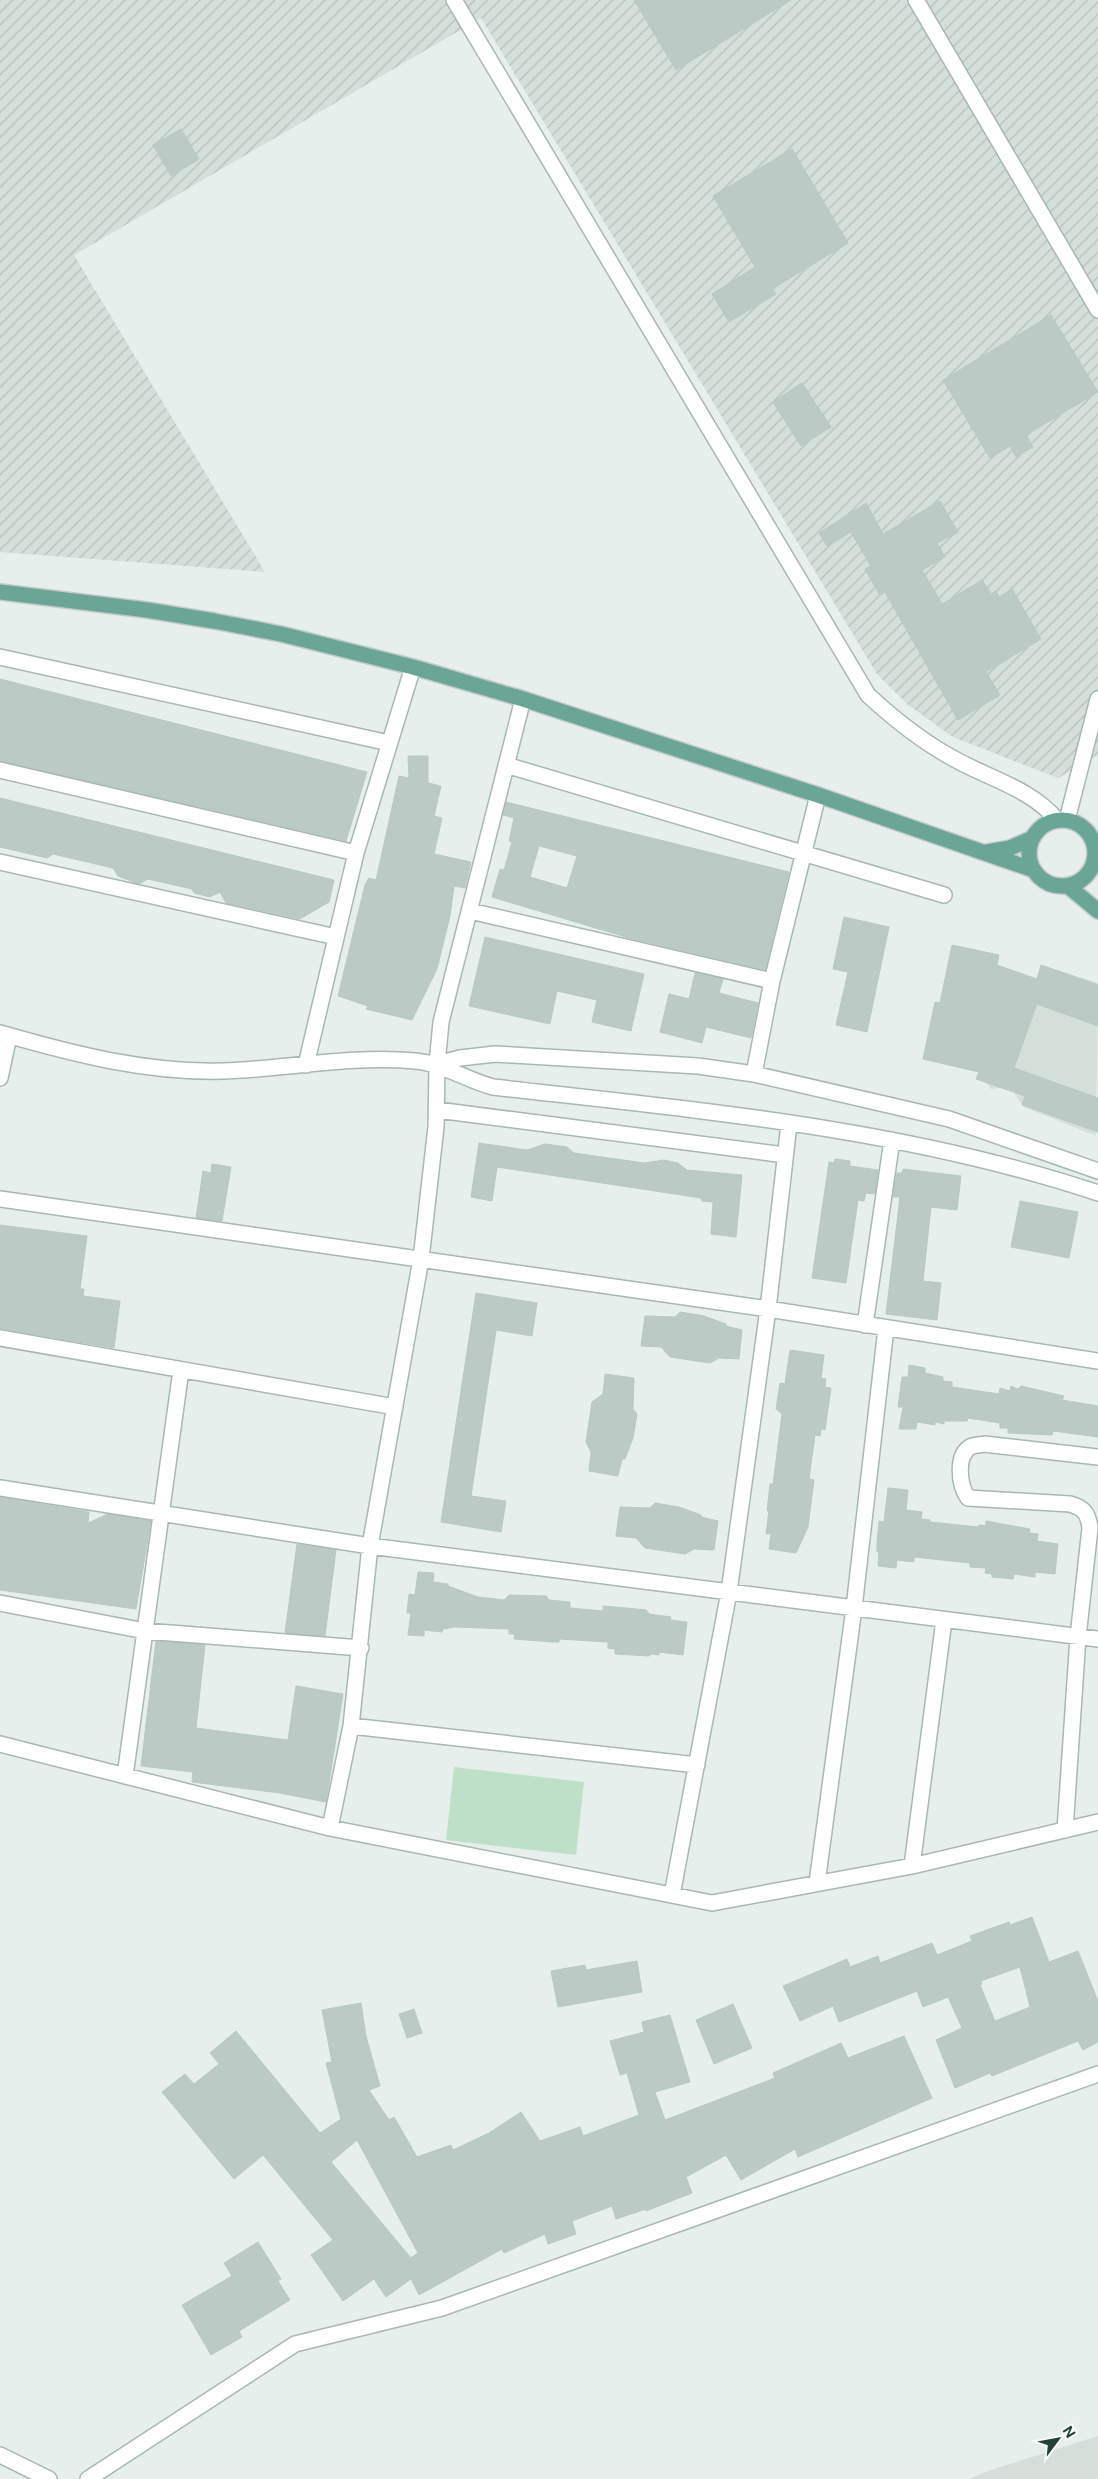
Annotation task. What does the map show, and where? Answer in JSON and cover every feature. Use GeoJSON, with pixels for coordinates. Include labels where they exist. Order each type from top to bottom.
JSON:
{"type":"FeatureCollection","features":[{"type":"Feature","properties":{"kind":"main road"},"geometry":{"type":"LineString","coordinates":[[0,592],[147,610],[214,621],[281,634],[414,667],[523,699],[986,852],[1034,870],[1048,883],[1068,886],[1098,911]]}},
{"type":"Feature","properties":{"kind":"main road"},"geometry":{"type":"LineString","coordinates":[[1034,870],[1029,854],[1033,838],[1038,830],[1062,820],[1085,830],[1096,848],[1095,871],[1068,886]]}},
{"type":"Feature","properties":{"kind":"main road"},"geometry":{"type":"LineString","coordinates":[[986,852],[1010,848],[1033,838]]}},
{"type":"Feature","properties":{"kind":"street"},"geometry":{"type":"LineString","coordinates":[[454,0],[868,694],[900,724],[928,744],[960,762],[1026,793],[1062,820],[1098,699]]}},
{"type":"Feature","properties":{"kind":"street"},"geometry":{"type":"LineString","coordinates":[[916,0],[1098,310]]}},
{"type":"Feature","properties":{"kind":"street"},"geometry":{"type":"LineString","coordinates":[[0,657],[389,743]]}},
{"type":"Feature","properties":{"kind":"street"},"geometry":{"type":"LineString","coordinates":[[306,1065],[356,853],[414,667]]}},
{"type":"Feature","properties":{"kind":"street"},"geometry":{"type":"LineString","coordinates":[[330,1828],[351,1726],[361,1648],[370,1546],[421,1259],[437,1110],[437,1064],[446,1001],[523,699]]}},
{"type":"Feature","properties":{"kind":"street"},"geometry":{"type":"LineString","coordinates":[[506,765],[944,895]]}},
{"type":"Feature","properties":{"kind":"street"},"geometry":{"type":"LineString","coordinates":[[0,770],[356,853]]}},
{"type":"Feature","properties":{"kind":"street"},"geometry":{"type":"LineString","coordinates":[[754,1074],[772,981],[818,795]]}},
{"type":"Feature","properties":{"kind":"street"},"geometry":{"type":"LineString","coordinates":[[0,862],[336,937]]}},
{"type":"Feature","properties":{"kind":"street"},"geometry":{"type":"LineString","coordinates":[[470,911],[772,981]]}},
{"type":"Feature","properties":{"kind":"street"},"geometry":{"type":"LineString","coordinates":[[0,1078],[4,1034],[79,1055],[150,1068],[222,1071],[384,1060],[437,1064],[460,1058],[495,1054],[689,1066],[754,1074],[949,1119],[1098,1171]]}},
{"type":"Feature","properties":{"kind":"street"},"geometry":{"type":"LineString","coordinates":[[437,1064],[459,1076],[493,1087],[707,1112],[892,1140],[980,1158],[1098,1193]]}},
{"type":"Feature","properties":{"kind":"street"},"geometry":{"type":"LineString","coordinates":[[437,1110],[785,1155]]}},
{"type":"Feature","properties":{"kind":"street"},"geometry":{"type":"LineString","coordinates":[[672,1895],[729,1592],[768,1309],[789,1124]]}},
{"type":"Feature","properties":{"kind":"street"},"geometry":{"type":"LineString","coordinates":[[865,1325],[892,1140]]}},
{"type":"Feature","properties":{"kind":"street"},"geometry":{"type":"LineString","coordinates":[[0,1199],[768,1309],[1098,1361]]}},
{"type":"Feature","properties":{"kind":"street"},"geometry":{"type":"LineString","coordinates":[[817,1883],[854,1608],[886,1328]]}},
{"type":"Feature","properties":{"kind":"street"},"geometry":{"type":"LineString","coordinates":[[0,1338],[395,1407]]}},
{"type":"Feature","properties":{"kind":"street"},"geometry":{"type":"LineString","coordinates":[[125,1776],[181,1370]]}},
{"type":"Feature","properties":{"kind":"street"},"geometry":{"type":"LineString","coordinates":[[1065,1830],[1078,1637],[1094,1528],[1082,1507],[1070,1504],[968,1498],[962,1488],[960,1477],[964,1455],[971,1446],[984,1444],[1098,1457]]}},
{"type":"Feature","properties":{"kind":"street"},"geometry":{"type":"LineString","coordinates":[[0,1488],[370,1546],[1098,1639]]}},
{"type":"Feature","properties":{"kind":"street"},"geometry":{"type":"LineString","coordinates":[[0,1603],[145,1631],[361,1648]]}},
{"type":"Feature","properties":{"kind":"street"},"geometry":{"type":"LineString","coordinates":[[912,1866],[944,1620]]}},
{"type":"Feature","properties":{"kind":"street"},"geometry":{"type":"LineString","coordinates":[[351,1726],[697,1765]]}},
{"type":"Feature","properties":{"kind":"street"},"geometry":{"type":"LineString","coordinates":[[0,1744],[330,1828],[712,1903],[912,1866],[1098,1822]]}},
{"type":"Feature","properties":{"kind":"street"},"geometry":{"type":"LineString","coordinates":[[88,2479],[295,2344],[442,2308],[1098,2074]]}},
{"type":"Feature","properties":{"kind":"street"},"geometry":{"type":"LineString","coordinates":[[0,2455],[50,2479]]}},
{"type":"Feature","properties":{"kind":"shaded area"},"geometry":{"type":"Polygon","coordinates":[[[0,0],[1098,0],[1098,755],[1058,778],[953,737],[907,704],[877,674],[481,18],[74,255],[265,572],[0,552],[0,0]]]}},
{"type":"Feature","properties":{"kind":"shaded area"},"geometry":{"type":"Polygon","coordinates":[[[1042,965],[1098,983],[1096,1136],[1024,1107],[1010,1087],[991,1089],[985,1080],[1022,992],[1040,976],[1042,965]]]}},
{"type":"Feature","properties":{"kind":"shaded area"},"geometry":{"type":"Polygon","coordinates":[[[1098,2436],[1098,2479],[969,2479],[991,2470],[1098,2436]]]}},
{"type":"Feature","properties":{"kind":"green space"},"geometry":{"type":"Polygon","coordinates":[[[454,1767],[584,1782],[576,1855],[446,1840],[454,1767]]]}},
{"type":"Feature","properties":{"kind":"building"},"geometry":{"type":"Polygon","coordinates":[[[634,0],[791,0],[676,70],[634,0]]]}},
{"type":"Feature","properties":{"kind":"building"},"geometry":{"type":"Polygon","coordinates":[[[181,129],[199,159],[171,176],[153,145],[181,129]]]}},
{"type":"Feature","properties":{"kind":"building"},"geometry":{"type":"Polygon","coordinates":[[[792,149],[848,243],[772,289],[776,294],[729,322],[712,294],[755,267],[713,196],[792,149]]]}},
{"type":"Feature","properties":{"kind":"building"},"geometry":{"type":"Polygon","coordinates":[[[1051,315],[1098,392],[1026,435],[1033,447],[1016,457],[1010,446],[990,458],[943,380],[1051,315]]]}},
{"type":"Feature","properties":{"kind":"building"},"geometry":{"type":"Polygon","coordinates":[[[802,383],[831,427],[801,446],[773,402],[802,383]]]}},
{"type":"Feature","properties":{"kind":"building"},"geometry":{"type":"Polygon","coordinates":[[[940,501],[958,532],[937,543],[945,557],[922,570],[942,604],[982,580],[991,594],[996,591],[999,597],[1012,589],[1041,639],[986,672],[1000,695],[958,720],[885,592],[880,595],[865,569],[871,566],[851,532],[827,546],[819,533],[866,503],[883,534],[940,501]]]}},
{"type":"Feature","properties":{"kind":"building"},"geometry":{"type":"Polygon","coordinates":[[[0,679],[367,772],[346,841],[0,761],[0,679]]]}},
{"type":"Feature","properties":{"kind":"building"},"geometry":{"type":"Polygon","coordinates":[[[408,756],[428,756],[428,783],[441,786],[434,816],[442,818],[434,854],[471,862],[465,888],[454,886],[450,916],[437,969],[412,1020],[366,1009],[368,1006],[338,996],[365,885],[369,878],[376,880],[399,776],[409,778],[408,756]]]}},
{"type":"Feature","properties":{"kind":"building"},"geometry":{"type":"Polygon","coordinates":[[[0,798],[334,880],[329,902],[300,919],[226,903],[220,892],[210,897],[194,893],[192,889],[148,879],[139,884],[118,876],[113,868],[53,854],[47,858],[0,847],[0,798]]]}},
{"type":"Feature","properties":{"kind":"building"},"geometry":{"type":"Polygon","coordinates":[[[506,802],[789,872],[765,970],[629,938],[492,897],[500,869],[504,870],[512,842],[509,841],[514,818],[503,815],[506,802]],[[539,846],[530,877],[567,888],[577,856],[539,846]]]}},
{"type":"Feature","properties":{"kind":"building"},"geometry":{"type":"Polygon","coordinates":[[[844,917],[889,927],[867,1032],[836,1025],[848,972],[833,969],[844,917]]]}},
{"type":"Feature","properties":{"kind":"building"},"geometry":{"type":"Polygon","coordinates":[[[485,937],[644,974],[631,1031],[592,1022],[597,1000],[557,991],[550,1024],[469,1006],[485,937]]]}},
{"type":"Feature","properties":{"kind":"building"},"geometry":{"type":"Polygon","coordinates":[[[952,945],[999,955],[997,965],[1037,979],[1041,965],[1098,985],[1098,1026],[1037,1004],[1014,1068],[1098,1098],[1098,1132],[1022,1105],[1025,1096],[976,1079],[979,1072],[923,1059],[935,1002],[940,1003],[952,945]]]}},
{"type":"Feature","properties":{"kind":"building"},"geometry":{"type":"Polygon","coordinates":[[[695,973],[723,979],[719,993],[758,1003],[751,1038],[706,1027],[702,1043],[660,1032],[669,994],[689,999],[695,973]]]}},
{"type":"Feature","properties":{"kind":"building"},"geometry":{"type":"Polygon","coordinates":[[[479,1143],[527,1150],[545,1144],[567,1147],[574,1153],[644,1163],[664,1160],[678,1163],[687,1170],[742,1175],[736,1237],[711,1234],[713,1202],[702,1201],[701,1198],[497,1167],[492,1201],[471,1197],[479,1143]]]}},
{"type":"Feature","properties":{"kind":"building"},"geometry":{"type":"Polygon","coordinates":[[[835,1159],[850,1161],[850,1166],[878,1170],[875,1194],[866,1193],[864,1201],[858,1200],[846,1283],[812,1278],[829,1162],[834,1163],[835,1159]]]}},
{"type":"Feature","properties":{"kind":"building"},"geometry":{"type":"Polygon","coordinates":[[[212,1164],[231,1167],[222,1221],[196,1218],[203,1171],[211,1173],[212,1164]]]}},
{"type":"Feature","properties":{"kind":"building"},"geometry":{"type":"Polygon","coordinates":[[[903,1169],[961,1176],[957,1210],[931,1207],[923,1281],[941,1283],[937,1320],[886,1314],[900,1197],[893,1197],[897,1173],[902,1173],[903,1169]]]}},
{"type":"Feature","properties":{"kind":"building"},"geometry":{"type":"Polygon","coordinates":[[[1020,1201],[1078,1212],[1069,1258],[1011,1247],[1020,1201]]]}},
{"type":"Feature","properties":{"kind":"building"},"geometry":{"type":"Polygon","coordinates":[[[0,1225],[87,1236],[80,1289],[84,1289],[83,1296],[120,1301],[114,1348],[0,1329],[0,1225]]]}},
{"type":"Feature","properties":{"kind":"building"},"geometry":{"type":"Polygon","coordinates":[[[476,1293],[537,1303],[532,1336],[496,1330],[471,1496],[506,1501],[501,1532],[441,1522],[476,1293]]]}},
{"type":"Feature","properties":{"kind":"building"},"geometry":{"type":"Polygon","coordinates":[[[680,1312],[704,1316],[726,1324],[726,1326],[742,1330],[739,1359],[719,1358],[710,1363],[670,1357],[661,1347],[641,1346],[645,1316],[675,1317],[680,1312]]]}},
{"type":"Feature","properties":{"kind":"building"},"geometry":{"type":"Polygon","coordinates":[[[790,1350],[824,1355],[821,1378],[826,1379],[825,1387],[831,1388],[825,1430],[821,1429],[820,1436],[815,1435],[809,1479],[814,1480],[808,1527],[796,1553],[769,1549],[771,1534],[766,1534],[770,1484],[773,1484],[782,1414],[776,1409],[780,1383],[785,1384],[790,1350]]]}},
{"type":"Feature","properties":{"kind":"building"},"geometry":{"type":"Polygon","coordinates":[[[909,1365],[925,1368],[925,1373],[943,1377],[943,1381],[952,1382],[952,1387],[999,1394],[1000,1388],[1010,1391],[1011,1386],[1018,1389],[1021,1386],[1064,1396],[1062,1400],[1098,1406],[1098,1437],[1053,1431],[1052,1435],[1008,1433],[1008,1428],[1000,1428],[1000,1423],[968,1418],[967,1421],[944,1421],[944,1424],[935,1422],[935,1425],[917,1422],[916,1429],[899,1429],[903,1407],[898,1407],[902,1377],[908,1377],[909,1365]]]}},
{"type":"Feature","properties":{"kind":"building"},"geometry":{"type":"Polygon","coordinates":[[[605,1374],[634,1378],[633,1409],[637,1414],[633,1438],[625,1459],[622,1459],[618,1476],[589,1471],[591,1452],[586,1442],[592,1402],[603,1394],[605,1374]]]}},
{"type":"Feature","properties":{"kind":"building"},"geometry":{"type":"Polygon","coordinates":[[[888,1488],[908,1490],[906,1510],[922,1512],[921,1519],[930,1520],[930,1522],[978,1527],[979,1525],[986,1526],[986,1521],[1030,1529],[1029,1533],[1038,1534],[1037,1541],[1058,1544],[1055,1574],[1035,1572],[1035,1577],[1014,1574],[1013,1579],[992,1577],[992,1574],[985,1573],[986,1568],[970,1567],[970,1563],[914,1557],[914,1562],[897,1560],[896,1568],[878,1566],[879,1552],[877,1552],[877,1543],[879,1521],[884,1522],[888,1488]]]}},
{"type":"Feature","properties":{"kind":"building"},"geometry":{"type":"Polygon","coordinates":[[[0,1497],[89,1512],[88,1523],[108,1514],[151,1521],[136,1609],[0,1590],[0,1497]]]}},
{"type":"Feature","properties":{"kind":"building"},"geometry":{"type":"Polygon","coordinates":[[[655,1503],[679,1507],[701,1515],[701,1517],[718,1521],[714,1550],[694,1549],[685,1554],[645,1548],[636,1538],[616,1536],[620,1507],[650,1508],[655,1503]]]}},
{"type":"Feature","properties":{"kind":"building"},"geometry":{"type":"Polygon","coordinates":[[[297,1544],[336,1550],[325,1636],[285,1633],[297,1544]]]}},
{"type":"Feature","properties":{"kind":"building"},"geometry":{"type":"Polygon","coordinates":[[[418,1572],[434,1573],[433,1582],[448,1584],[448,1586],[478,1597],[504,1600],[509,1595],[546,1596],[549,1600],[570,1602],[570,1608],[603,1611],[603,1606],[646,1610],[649,1614],[671,1617],[670,1620],[687,1622],[683,1655],[659,1652],[659,1655],[651,1654],[649,1656],[615,1654],[615,1649],[608,1648],[608,1642],[559,1639],[559,1642],[552,1642],[514,1639],[515,1634],[509,1634],[509,1629],[455,1627],[443,1629],[442,1632],[424,1630],[424,1636],[408,1635],[411,1613],[407,1613],[409,1594],[415,1595],[418,1572]]]}},
{"type":"Feature","properties":{"kind":"building"},"geometry":{"type":"Polygon","coordinates":[[[156,1641],[205,1645],[196,1728],[288,1740],[296,1686],[343,1694],[326,1802],[280,1793],[192,1782],[193,1772],[141,1766],[156,1641]]]}},
{"type":"Feature","properties":{"kind":"building"},"geometry":{"type":"Polygon","coordinates":[[[1032,1917],[1049,1962],[1078,1951],[1098,2001],[1098,2042],[1083,2050],[1078,2041],[992,2076],[990,2073],[955,2088],[936,2040],[962,2028],[948,1997],[923,2007],[917,1991],[839,2022],[833,2006],[800,2021],[783,1986],[847,1959],[850,1967],[878,1956],[880,1963],[932,1943],[937,1955],[972,1941],[970,1936],[1009,1922],[1010,1925],[1032,1917]],[[1020,1967],[981,1981],[982,1984],[980,1985],[995,2021],[1030,2007],[1020,1967]]]}},
{"type":"Feature","properties":{"kind":"building"},"geometry":{"type":"Polygon","coordinates":[[[637,1961],[642,1992],[558,2007],[551,1971],[585,1965],[586,1970],[637,1961]]]}},
{"type":"Feature","properties":{"kind":"building"},"geometry":{"type":"Polygon","coordinates":[[[361,2003],[366,2036],[380,2086],[369,2090],[389,2120],[394,2117],[417,2157],[451,2145],[453,2150],[489,2133],[521,2112],[540,2141],[580,2127],[583,2136],[639,2115],[627,2073],[620,2075],[610,2041],[644,2032],[642,2022],[670,2015],[690,2082],[655,2092],[665,2120],[775,2078],[773,2073],[841,2043],[848,2058],[904,2036],[932,2098],[798,2157],[795,2149],[741,2180],[726,2155],[686,2177],[692,2193],[646,2211],[646,2209],[616,2219],[612,2206],[572,2221],[576,2234],[548,2244],[545,2234],[504,2253],[502,2249],[419,2295],[411,2279],[386,2297],[374,2279],[343,2301],[311,2255],[333,2240],[263,2155],[234,2179],[162,2092],[185,2074],[194,2084],[219,2064],[210,2053],[236,2031],[320,2133],[341,2119],[326,2063],[332,2062],[322,2010],[361,2003]],[[357,2140],[331,2162],[411,2258],[418,2253],[357,2140]]]}},
{"type":"Feature","properties":{"kind":"building"},"geometry":{"type":"Polygon","coordinates":[[[733,2004],[752,2048],[714,2064],[696,2020],[733,2004]]]}},
{"type":"Feature","properties":{"kind":"building"},"geometry":{"type":"Polygon","coordinates":[[[414,2009],[422,2033],[407,2038],[399,2014],[414,2009]]]}},
{"type":"Feature","properties":{"kind":"building"},"geometry":{"type":"Polygon","coordinates":[[[258,2242],[281,2279],[278,2281],[290,2300],[239,2331],[242,2337],[211,2355],[182,2305],[232,2276],[224,2263],[258,2242]]]}}]}
